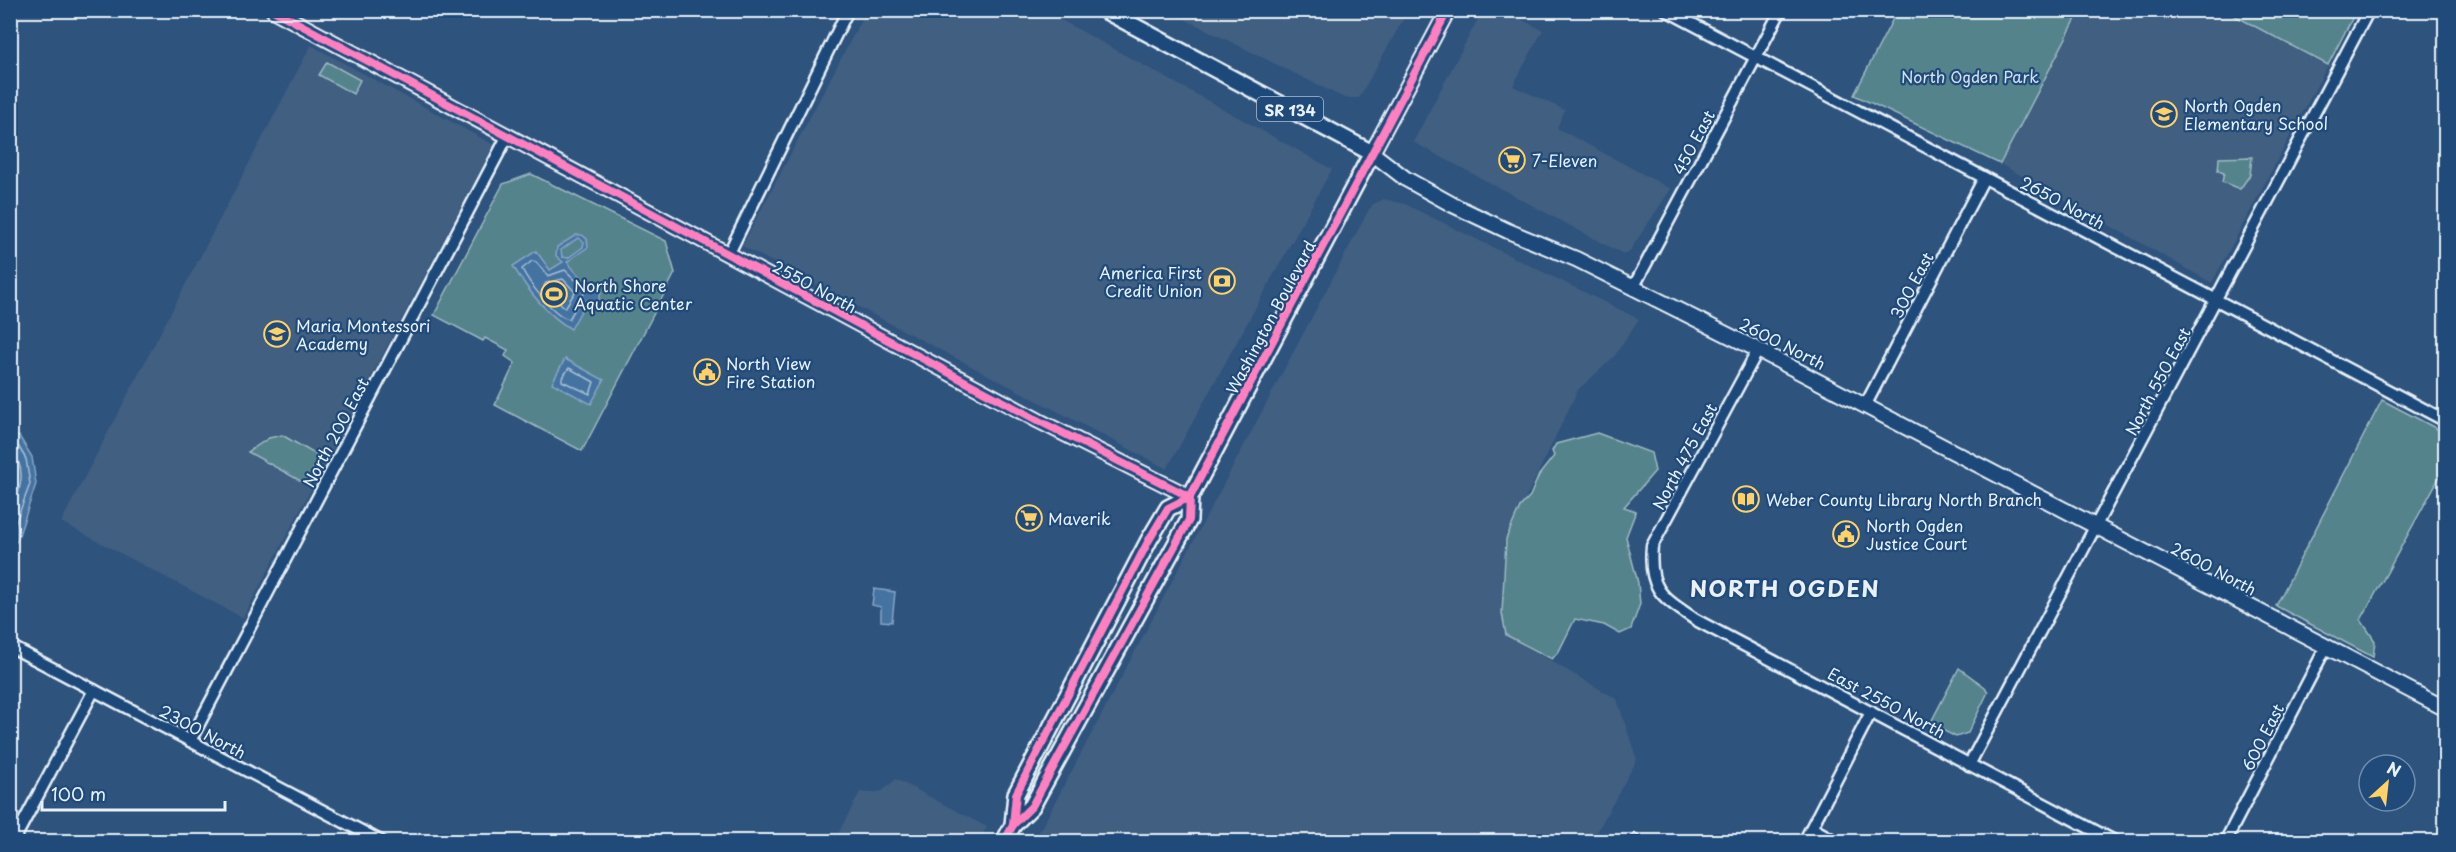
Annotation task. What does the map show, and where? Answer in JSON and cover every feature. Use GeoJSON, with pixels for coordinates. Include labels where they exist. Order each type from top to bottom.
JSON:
{"type":"FeatureCollection","features":[{"type":"Feature","properties":{"kind":"main road","name":"2550 North"},"geometry":{"type":"LineString","coordinates":[[273,10],[1039,421],[1190,497]]}},
{"type":"Feature","properties":{"kind":"main road","name":"2600 North"},"geometry":{"type":"LineString","coordinates":[[1104,10],[1372,153],[1406,179],[1453,205],[1576,259],[1758,350],[2445,709]]}},
{"type":"Feature","properties":{"kind":"main road","name":"Washington Boulevard"},"geometry":{"type":"LineString","coordinates":[[1013,825],[1032,806],[1189,520],[1190,497],[1448,10]]}},
{"type":"Feature","properties":{"kind":"main road"},"geometry":{"type":"LineString","coordinates":[[1004,842],[1013,825],[1016,794],[1116,602],[1168,508],[1190,497]]}},
{"type":"Feature","properties":{"kind":"street"},"geometry":{"type":"LineString","coordinates":[[728,255],[848,10]]}},
{"type":"Feature","properties":{"kind":"street","name":"2650 North"},"geometry":{"type":"LineString","coordinates":[[1666,10],[1755,59],[2445,421]]}},
{"type":"Feature","properties":{"kind":"street","name":"450 East"},"geometry":{"type":"LineString","coordinates":[[1633,288],[1781,10]]}},
{"type":"Feature","properties":{"kind":"street","name":"North 550 East"},"geometry":{"type":"LineString","coordinates":[[1969,765],[2369,10]]}},
{"type":"Feature","properties":{"kind":"street","name":"North 200 East"},"geometry":{"type":"LineString","coordinates":[[190,741],[507,137]]}},
{"type":"Feature","properties":{"kind":"street","name":"300 East"},"geometry":{"type":"LineString","coordinates":[[1865,406],[1984,178]]}},
{"type":"Feature","properties":{"kind":"street","name":"North 475 East"},"geometry":{"type":"LineString","coordinates":[[1653,579],[1650,565],[1652,546],[1758,350]]}},
{"type":"Feature","properties":{"kind":"street","name":"East 2550 North"},"geometry":{"type":"LineString","coordinates":[[1653,579],[1665,600],[1696,620],[1871,712],[2100,838],[2116,842]]}},
{"type":"Feature","properties":{"kind":"street","name":"2300 North"},"geometry":{"type":"LineString","coordinates":[[10,646],[382,842]]}},
{"type":"Feature","properties":{"kind":"street","name":"600 East"},"geometry":{"type":"LineString","coordinates":[[2225,842],[2326,647]]}},
{"type":"Feature","properties":{"kind":"street"},"geometry":{"type":"LineString","coordinates":[[13,842],[94,690]]}},
{"type":"Feature","properties":{"kind":"street"},"geometry":{"type":"LineString","coordinates":[[1804,842],[1871,712]]}},
{"type":"Feature","properties":{"kind":"street"},"geometry":{"type":"LineString","coordinates":[[1812,828],[1837,842]]}},
{"type":"Feature","properties":{"kind":"shaded area"},"geometry":{"type":"Polygon","coordinates":[[[866,11],[1045,11],[1332,169],[1167,469],[742,246],[866,11]]]}},
{"type":"Feature","properties":{"kind":"shaded area"},"geometry":{"type":"Polygon","coordinates":[[[1168,11],[1408,11],[1359,98],[1344,98],[1168,11]]]}},
{"type":"Feature","properties":{"kind":"shaded area"},"geometry":{"type":"Polygon","coordinates":[[[1482,11],[1504,11],[1543,30],[1513,86],[1565,110],[1557,128],[1671,189],[1629,252],[1623,254],[1413,142],[1482,11]]]}},
{"type":"Feature","properties":{"kind":"shaded area","name":"North Ogden Elementary School"},"geometry":{"type":"Polygon","coordinates":[[[2080,11],[2193,11],[2207,18],[2213,11],[2226,11],[2328,65],[2212,283],[2000,164],[2080,11]]]}},
{"type":"Feature","properties":{"kind":"shaded area","name":"Maria Montessori Academy"},"geometry":{"type":"Polygon","coordinates":[[[311,45],[494,145],[243,618],[61,522],[311,45]]]}},
{"type":"Feature","properties":{"kind":"shaded area"},"geometry":{"type":"Polygon","coordinates":[[[1384,199],[1405,204],[1639,319],[1614,357],[1578,390],[1504,544],[1506,635],[1617,699],[1637,760],[1592,841],[1034,842],[1368,211],[1373,204],[1384,199]]]}},
{"type":"Feature","properties":{"kind":"shaded area"},"geometry":{"type":"Polygon","coordinates":[[[896,779],[987,827],[979,841],[834,841],[860,792],[882,791],[896,779]]]}},
{"type":"Feature","properties":{"kind":"green space","name":"North Ogden Park"},"geometry":{"type":"Polygon","coordinates":[[[1897,11],[2080,11],[2000,164],[1854,95],[1897,11]]]}},
{"type":"Feature","properties":{"kind":"green space"},"geometry":{"type":"Polygon","coordinates":[[[2226,11],[2356,11],[2328,65],[2226,11]]]}},
{"type":"Feature","properties":{"kind":"green space"},"geometry":{"type":"Polygon","coordinates":[[[327,62],[360,80],[353,94],[319,75],[327,62]]]}},
{"type":"Feature","properties":{"kind":"green space"},"geometry":{"type":"Polygon","coordinates":[[[2252,157],[2250,175],[2240,189],[2222,182],[2224,173],[2218,171],[2219,158],[2252,157]]]}},
{"type":"Feature","properties":{"kind":"green space","name":"North Shore Aquatic Center"},"geometry":{"type":"Polygon","coordinates":[[[531,174],[666,241],[675,273],[582,451],[495,405],[515,363],[505,356],[508,350],[485,338],[483,341],[434,315],[503,184],[531,174]]]}},
{"type":"Feature","properties":{"kind":"green space"},"geometry":{"type":"Polygon","coordinates":[[[2382,400],[2445,433],[2445,467],[2361,620],[2375,641],[2373,657],[2276,606],[2382,400]]]}},
{"type":"Feature","properties":{"kind":"green space"},"geometry":{"type":"Polygon","coordinates":[[[1597,433],[1651,453],[1655,471],[1624,507],[1636,511],[1626,537],[1638,583],[1640,604],[1631,629],[1620,634],[1604,625],[1575,619],[1559,651],[1552,659],[1506,635],[1502,613],[1506,539],[1520,507],[1530,496],[1539,475],[1554,456],[1552,451],[1556,444],[1597,433]]]}},
{"type":"Feature","properties":{"kind":"green space"},"geometry":{"type":"Polygon","coordinates":[[[282,435],[320,457],[306,484],[248,452],[269,438],[282,435]]]}},
{"type":"Feature","properties":{"kind":"green space"},"geometry":{"type":"Polygon","coordinates":[[[1959,668],[1985,687],[1988,692],[1968,733],[1956,737],[1930,724],[1959,668]]]}},
{"type":"Feature","properties":{"kind":"water"},"geometry":{"type":"Polygon","coordinates":[[[576,235],[582,235],[587,239],[588,247],[567,262],[581,278],[601,293],[597,305],[587,300],[571,329],[538,301],[513,266],[536,251],[550,270],[563,262],[556,256],[557,247],[576,235]],[[578,238],[561,250],[562,257],[568,258],[583,247],[584,242],[578,238]]]}},
{"type":"Feature","properties":{"kind":"water"},"geometry":{"type":"Polygon","coordinates":[[[565,359],[604,380],[591,404],[552,383],[565,359]]]}},
{"type":"Feature","properties":{"kind":"water"},"geometry":{"type":"Polygon","coordinates":[[[19,436],[32,457],[36,484],[17,541],[11,546],[11,438],[19,436]]]}},
{"type":"Feature","properties":{"kind":"water"},"geometry":{"type":"Polygon","coordinates":[[[874,589],[895,592],[892,622],[881,621],[881,607],[872,605],[874,589]]]}},
{"type":"Feature","properties":{"kind":"cycle path"},"geometry":{"type":"LineString","coordinates":[[273,10],[1039,421],[1190,497]]}},
{"type":"Feature","properties":{"kind":"cycle path"},"geometry":{"type":"LineString","coordinates":[[1004,842],[1013,825],[1032,806],[1189,520],[1190,497],[1448,10]]}},
{"type":"Feature","properties":{"kind":"cycle path"},"geometry":{"type":"LineString","coordinates":[[1013,825],[1016,794],[1149,540],[1168,508],[1190,497]]}},
{"type":"Feature","properties":{"kind":"place","name":"North Ogden Elementary School"},"geometry":{"type":"Point","coordinates":[2164,114]}},
{"type":"Feature","properties":{"kind":"place","name":"7-Eleven"},"geometry":{"type":"Point","coordinates":[1512,160]}},
{"type":"Feature","properties":{"kind":"place","name":"America First Credit Union"},"geometry":{"type":"Point","coordinates":[1222,281]}},
{"type":"Feature","properties":{"kind":"place","name":"North Shore Aquatic Center"},"geometry":{"type":"Point","coordinates":[554,294]}},
{"type":"Feature","properties":{"kind":"place","name":"Maria Montessori Academy"},"geometry":{"type":"Point","coordinates":[277,334]}},
{"type":"Feature","properties":{"kind":"place","name":"North View Fire Station"},"geometry":{"type":"Point","coordinates":[707,372]}},
{"type":"Feature","properties":{"kind":"place","name":"Weber County Library North Branch"},"geometry":{"type":"Point","coordinates":[1746,499]}},
{"type":"Feature","properties":{"kind":"place","name":"Maverik"},"geometry":{"type":"Point","coordinates":[1029,518]}},
{"type":"Feature","properties":{"kind":"place","name":"North Ogden Justice Court"},"geometry":{"type":"Point","coordinates":[1846,534]}},
{"type":"Feature","properties":{"kind":"district","name":"NORTH OGDEN"},"geometry":{"type":"Point","coordinates":[1785,587]}}]}
